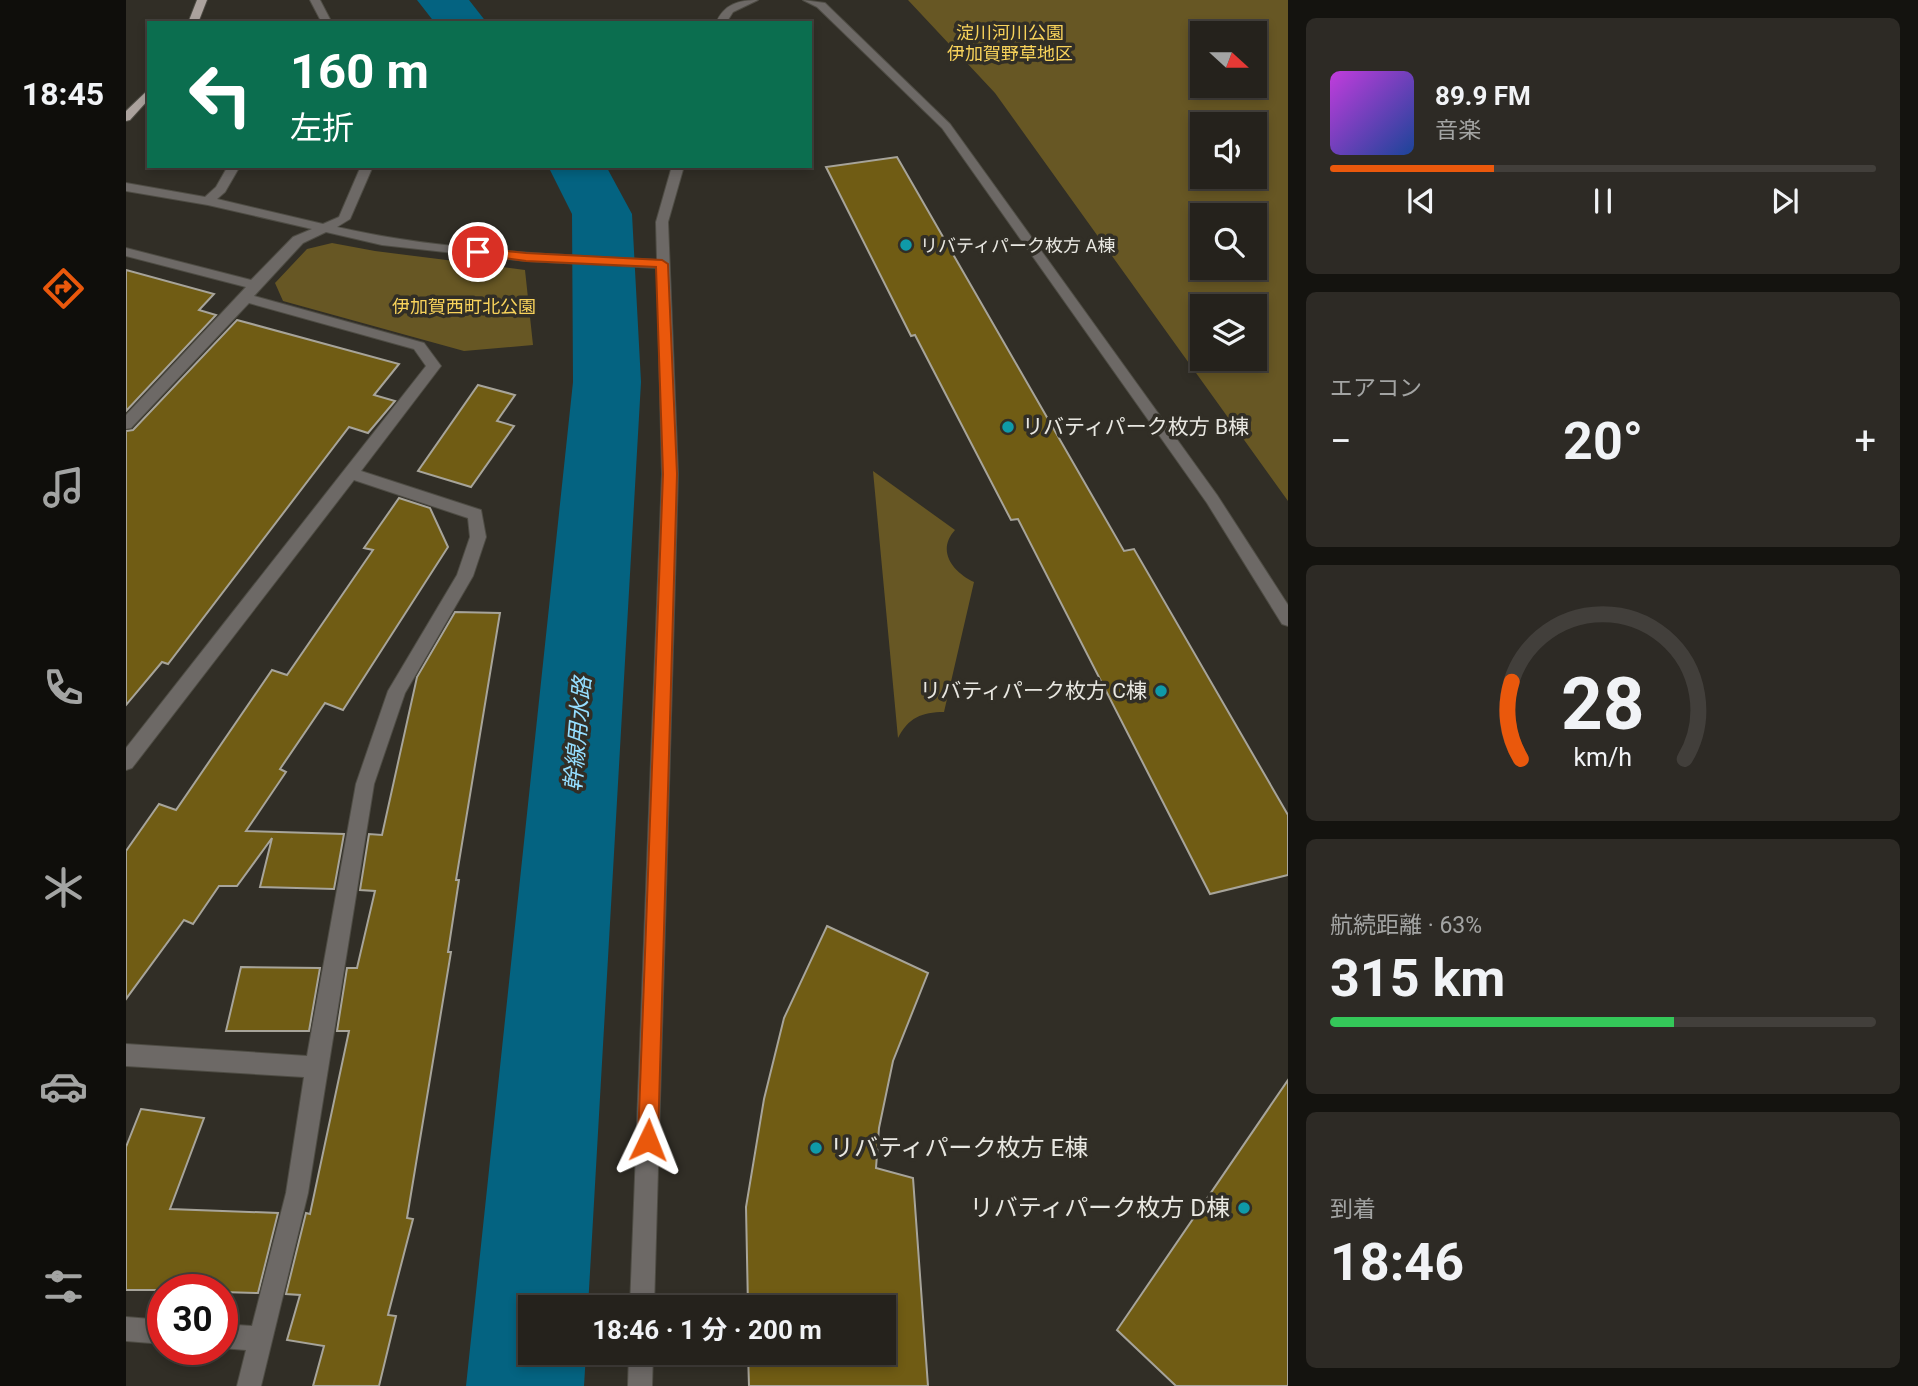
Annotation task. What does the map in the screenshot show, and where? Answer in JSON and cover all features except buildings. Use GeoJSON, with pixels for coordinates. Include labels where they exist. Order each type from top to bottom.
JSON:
{"type":"FeatureCollection","features":[{"type":"Feature","properties":{"kind":"main road"},"geometry":{"type":"LineString","coordinates":[[194,21],[202,0]]}},
{"type":"Feature","properties":{"kind":"main road"},"geometry":{"type":"LineString","coordinates":[[126,118],[147,94]]}},
{"type":"Feature","properties":{"kind":"street"},"geometry":{"type":"LineString","coordinates":[[315,0],[326,21]]}},
{"type":"Feature","properties":{"kind":"street"},"geometry":{"type":"LineString","coordinates":[[722,21],[736,5],[753,0]]}},
{"type":"Feature","properties":{"kind":"street"},"geometry":{"type":"LineString","coordinates":[[808,0],[821,5],[946,127],[1212,499],[1288,619]]}},
{"type":"Feature","properties":{"kind":"street"},"geometry":{"type":"LineString","coordinates":[[208,201],[221,189],[233,168]]}},
{"type":"Feature","properties":{"kind":"street"},"geometry":{"type":"LineString","coordinates":[[126,424],[298,240],[344,219],[366,168]]}},
{"type":"Feature","properties":{"kind":"street"},"geometry":{"type":"LineString","coordinates":[[642,1295],[670,474],[662,222],[677,168]]}},
{"type":"Feature","properties":{"kind":"street"},"geometry":{"type":"LineString","coordinates":[[126,187],[208,201],[382,241],[526,257],[662,264]]}},
{"type":"Feature","properties":{"kind":"street"},"geometry":{"type":"LineString","coordinates":[[126,252],[419,346],[434,366],[126,762]]}},
{"type":"Feature","properties":{"kind":"street"},"geometry":{"type":"LineString","coordinates":[[248,1386],[298,1193],[316,1067],[365,784],[397,691],[466,576],[478,537],[475,514],[351,473]]}},
{"type":"Feature","properties":{"kind":"street"},"geometry":{"type":"LineString","coordinates":[[128,1060],[316,1067]]}},
{"type":"Feature","properties":{"kind":"street"},"geometry":{"type":"LineString","coordinates":[[126,1329],[147,1331]]}},
{"type":"Feature","properties":{"kind":"street"},"geometry":{"type":"LineString","coordinates":[[238,1337],[260,1339]]}},
{"type":"Feature","properties":{"kind":"street"},"geometry":{"type":"LineString","coordinates":[[640,1386],[641,1365]]}},
{"type":"Feature","properties":{"kind":"green space","name":"淀川河川公園 伊加賀野草地区"},"geometry":{"type":"Polygon","coordinates":[[[908,0],[1288,0],[1288,501],[1195,371],[1267,371],[1267,294],[1190,294],[1190,365],[995,93],[908,0]]]}},
{"type":"Feature","properties":{"kind":"green space","name":"伊加賀西町北公園"},"geometry":{"type":"Polygon","coordinates":[[[332,243],[525,270],[533,345],[464,351],[283,301],[275,283],[307,249],[332,243]]]}},
{"type":"Feature","properties":{"kind":"green space"},"geometry":{"type":"Polygon","coordinates":[[[873,471],[955,530],[947,546],[947,553],[959,573],[974,582],[944,712],[929,713],[916,718],[898,738],[873,471]]]}},
{"type":"Feature","properties":{"kind":"waterway","name":"幹線用水路"},"geometry":{"type":"LineString","coordinates":[[442,0],[460,21]]}},
{"type":"Feature","properties":{"kind":"waterway","name":"幹線用水路"},"geometry":{"type":"LineString","coordinates":[[532,1295],[607,382],[602,214],[578,168]]}},
{"type":"Feature","properties":{"kind":"waterway","name":"幹線用水路"},"geometry":{"type":"LineString","coordinates":[[525,1386],[527,1365]]}},
{"type":"Feature","properties":{"kind":"place","name":"リバティパーク枚方 A棟"},"geometry":{"type":"Point","coordinates":[906,245]}},
{"type":"Feature","properties":{"kind":"place","name":"リバティパーク枚方 B棟"},"geometry":{"type":"Point","coordinates":[1008,427]}},
{"type":"Feature","properties":{"kind":"place","name":"リバティパーク枚方 C棟"},"geometry":{"type":"Point","coordinates":[1161,691]}},
{"type":"Feature","properties":{"kind":"place","name":"リバティパーク枚方 E棟"},"geometry":{"type":"Point","coordinates":[816,1148]}},
{"type":"Feature","properties":{"kind":"place","name":"リバティパーク枚方 D棟"},"geometry":{"type":"Point","coordinates":[1244,1208]}},
{"type":"Feature","properties":{"kind":"route"},"geometry":{"type":"LineString","coordinates":[[478,252],[662,264],[670,474],[648,1140]]}}]}
